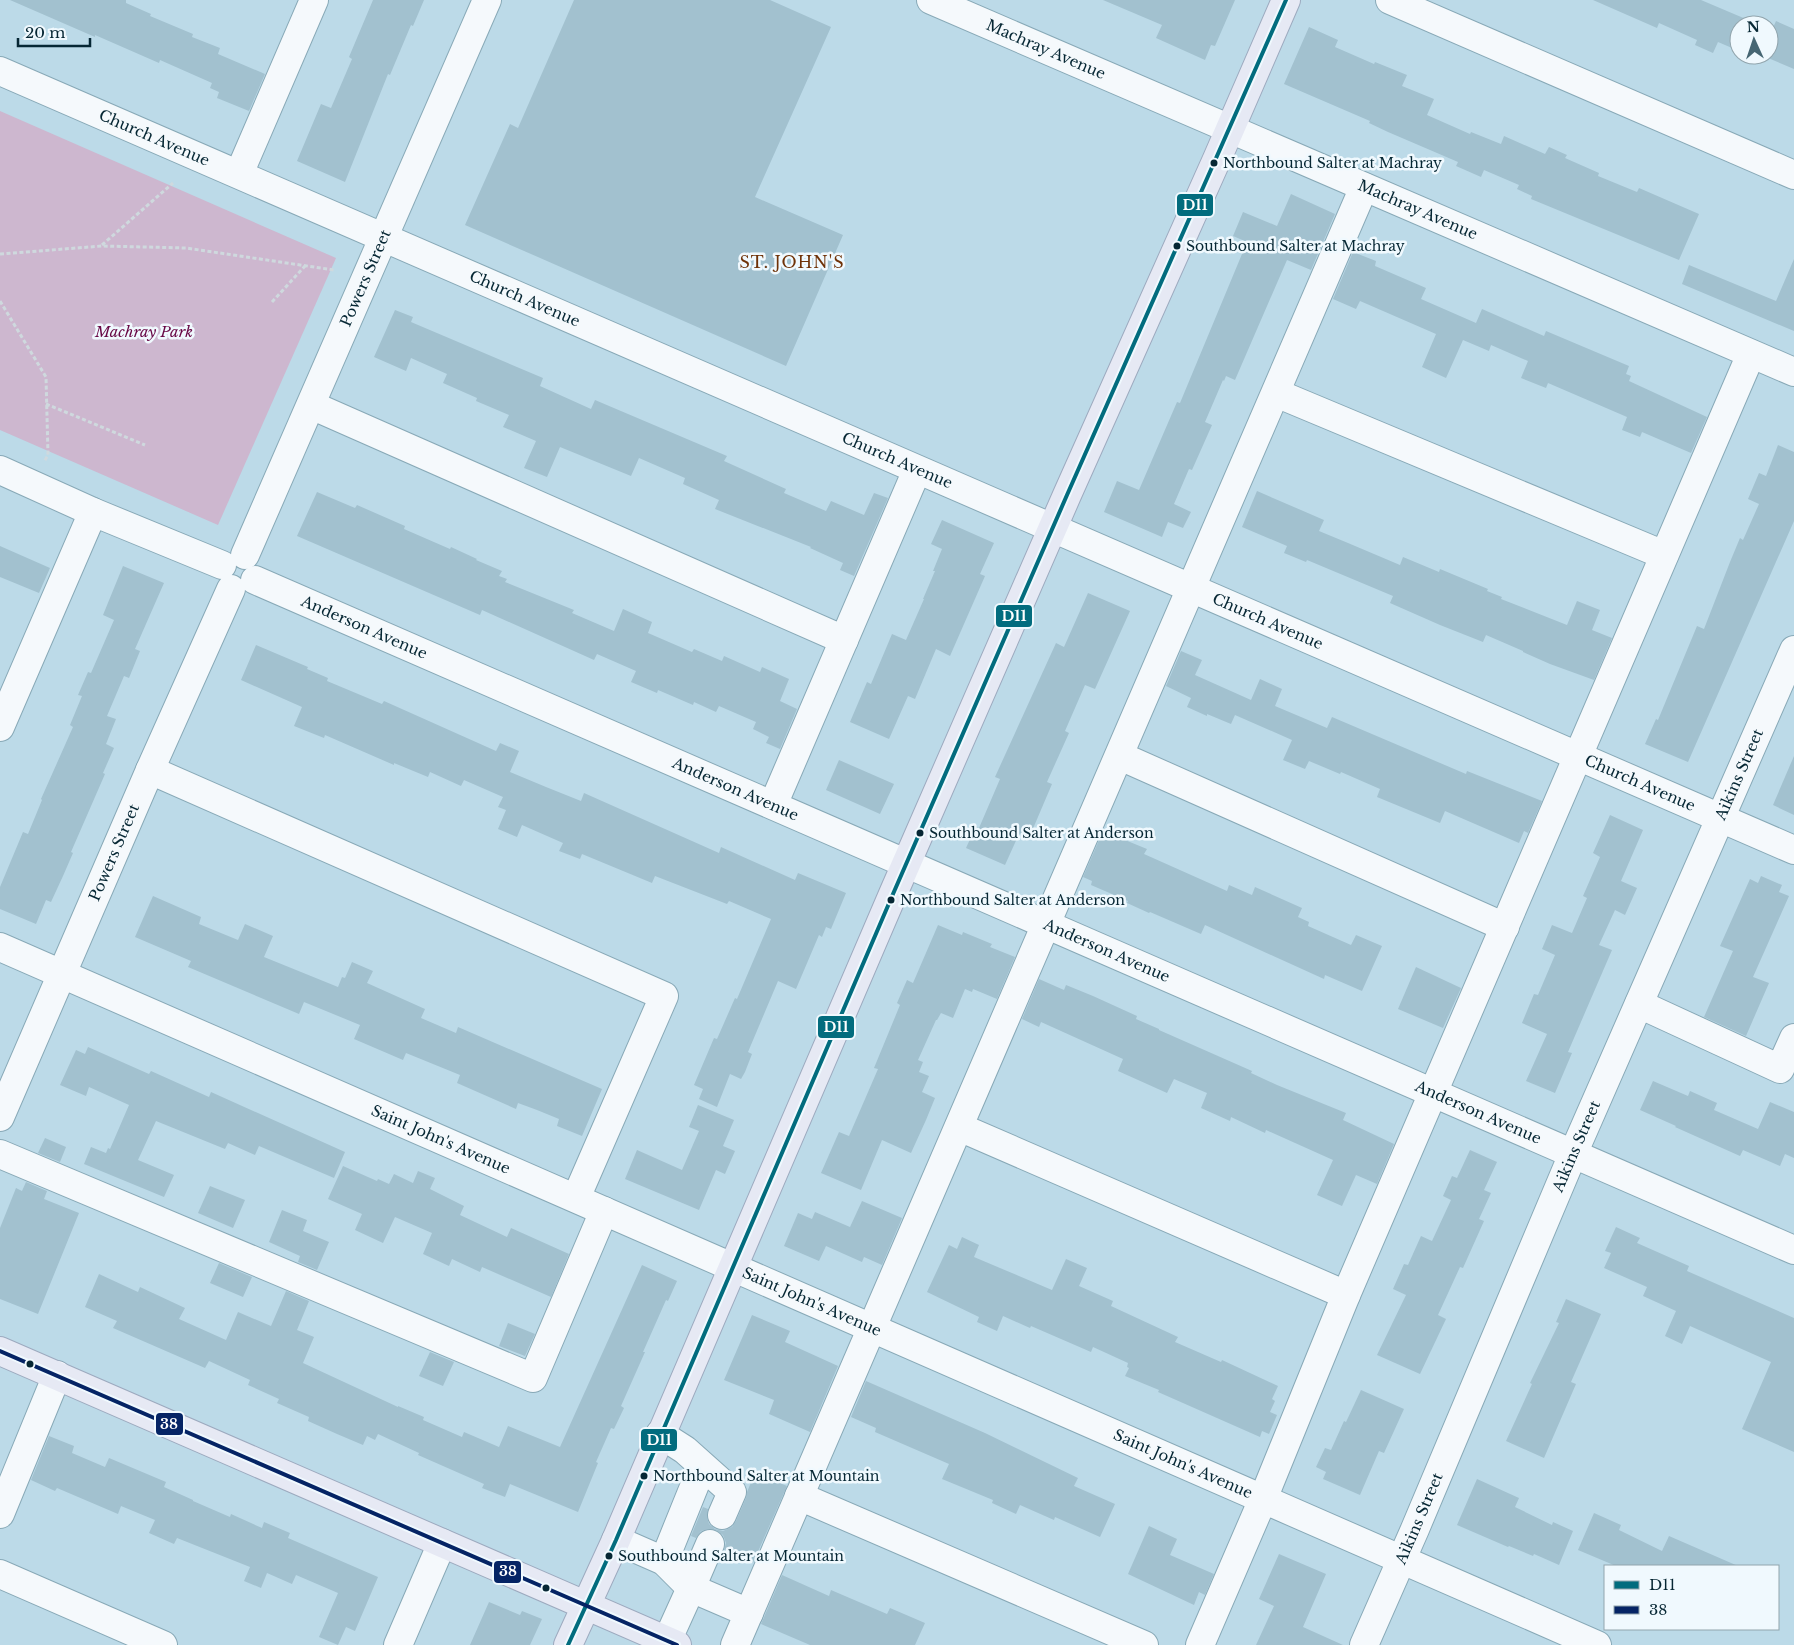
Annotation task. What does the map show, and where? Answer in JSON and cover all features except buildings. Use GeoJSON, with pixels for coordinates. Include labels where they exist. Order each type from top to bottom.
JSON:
{"type":"FeatureCollection","features":[{"type":"Feature","properties":{"kind":"main road"},"geometry":{"type":"LineString","coordinates":[[568,1645],[616,1540],[660,1434],[1052,528],[1286,0]]}},
{"type":"Feature","properties":{"kind":"main road"},"geometry":{"type":"LineString","coordinates":[[0,1351],[672,1643]]}},
{"type":"Feature","properties":{"kind":"street"},"geometry":{"type":"LineString","coordinates":[[239,174],[314,0]]}},
{"type":"Feature","properties":{"kind":"street","name":"Powers Street"},"geometry":{"type":"LineString","coordinates":[[0,1118],[487,0]]}},
{"type":"Feature","properties":{"kind":"street","name":"Machray Avenue"},"geometry":{"type":"LineString","coordinates":[[931,0],[1794,372]]}},
{"type":"Feature","properties":{"kind":"street"},"geometry":{"type":"LineString","coordinates":[[1390,0],[1794,175]]}},
{"type":"Feature","properties":{"kind":"street","name":"Church Avenue"},"geometry":{"type":"LineString","coordinates":[[0,71],[1794,850]]}},
{"type":"Feature","properties":{"kind":"street"},"geometry":{"type":"LineString","coordinates":[[735,1645],[1364,187]]}},
{"type":"Feature","properties":{"kind":"street"},"geometry":{"type":"LineString","coordinates":[[1200,1645],[1263,1499],[1346,1295],[1751,354]]}},
{"type":"Feature","properties":{"kind":"street"},"geometry":{"type":"LineString","coordinates":[[1276,393],[1664,555]]}},
{"type":"Feature","properties":{"kind":"street"},"geometry":{"type":"LineString","coordinates":[[310,405],[844,640]]}},
{"type":"Feature","properties":{"kind":"street","name":"Anderson Avenue"},"geometry":{"type":"LineString","coordinates":[[0,470],[1794,1250]]}},
{"type":"Feature","properties":{"kind":"street"},"geometry":{"type":"LineString","coordinates":[[773,805],[917,470]]}},
{"type":"Feature","properties":{"kind":"street"},"geometry":{"type":"LineString","coordinates":[[2,716],[94,512]]}},
{"type":"Feature","properties":{"kind":"street","name":"Aikins Street"},"geometry":{"type":"LineString","coordinates":[[1364,1645],[1573,1154],[1794,650]]}},
{"type":"Feature","properties":{"kind":"street"},"geometry":{"type":"LineString","coordinates":[[1120,756],[1505,927]]}},
{"type":"Feature","properties":{"kind":"street"},"geometry":{"type":"LineString","coordinates":[[150,770],[664,996],[576,1198]]}},
{"type":"Feature","properties":{"kind":"street","name":"Saint John's Avenue"},"geometry":{"type":"LineString","coordinates":[[0,947],[1597,1645]]}},
{"type":"Feature","properties":{"kind":"street"},"geometry":{"type":"LineString","coordinates":[[1639,1004],[1780,1069],[1793,1045]]}},
{"type":"Feature","properties":{"kind":"street"},"geometry":{"type":"LineString","coordinates":[[959,1127],[1346,1295]]}},
{"type":"Feature","properties":{"kind":"street"},"geometry":{"type":"LineString","coordinates":[[0,1154],[533,1378],[604,1211]]}},
{"type":"Feature","properties":{"kind":"street"},"geometry":{"type":"LineString","coordinates":[[0,1514],[57,1375]]}},
{"type":"Feature","properties":{"kind":"street"},"geometry":{"type":"LineString","coordinates":[[660,1434],[685,1450],[732,1492],[722,1515]]}},
{"type":"Feature","properties":{"kind":"street"},"geometry":{"type":"LineString","coordinates":[[664,1561],[702,1467]]}},
{"type":"Feature","properties":{"kind":"street"},"geometry":{"type":"LineString","coordinates":[[799,1496],[1144,1645]]}},
{"type":"Feature","properties":{"kind":"street"},"geometry":{"type":"LineString","coordinates":[[616,1540],[664,1561],[691,1588],[749,1613]]}},
{"type":"Feature","properties":{"kind":"street"},"geometry":{"type":"LineString","coordinates":[[398,1645],[442,1543]]}},
{"type":"Feature","properties":{"kind":"street"},"geometry":{"type":"LineString","coordinates":[[672,1643],[691,1588],[710,1544]]}},
{"type":"Feature","properties":{"kind":"street"},"geometry":{"type":"LineString","coordinates":[[0,1574],[163,1645]]}},
{"type":"Feature","properties":{"kind":"path"},"geometry":{"type":"LineString","coordinates":[[102,246],[173,183]]}},
{"type":"Feature","properties":{"kind":"path"},"geometry":{"type":"LineString","coordinates":[[0,254],[102,246],[186,248],[334,270]]}},
{"type":"Feature","properties":{"kind":"path"},"geometry":{"type":"LineString","coordinates":[[272,302],[305,266]]}},
{"type":"Feature","properties":{"kind":"path"},"geometry":{"type":"LineString","coordinates":[[0,301],[46,377],[48,455],[33,484]]}},
{"type":"Feature","properties":{"kind":"path"},"geometry":{"type":"LineString","coordinates":[[46,404],[145,445]]}},
{"type":"Feature","properties":{"kind":"green space","name":"Machray Park"},"geometry":{"type":"Polygon","coordinates":[[[0,111],[336,258],[218,525],[0,430],[0,111]]]}},
{"type":"Feature","properties":{"kind":"transit line","name":"D11"},"geometry":{"type":"LineString","coordinates":[[568,1645],[616,1540],[893,894],[1067,495],[1286,0]]}},
{"type":"Feature","properties":{"kind":"transit line","name":"38"},"geometry":{"type":"LineString","coordinates":[[0,1351],[677,1645]]}},
{"type":"Feature","properties":{"kind":"place","name":"Northbound Salter at Machray"},"geometry":{"type":"Point","coordinates":[1214,163]}},
{"type":"Feature","properties":{"kind":"place","name":"Southbound Salter at Machray"},"geometry":{"type":"Point","coordinates":[1177,246]}},
{"type":"Feature","properties":{"kind":"place","name":"Southbound Salter at Anderson"},"geometry":{"type":"Point","coordinates":[920,833]}},
{"type":"Feature","properties":{"kind":"place","name":"Northbound Salter at Anderson"},"geometry":{"type":"Point","coordinates":[891,900]}},
{"type":"Feature","properties":{"kind":"place","name":"Northbound Salter at Mountain"},"geometry":{"type":"Point","coordinates":[644,1476]}},
{"type":"Feature","properties":{"kind":"place","name":"Southbound Salter at Mountain"},"geometry":{"type":"Point","coordinates":[609,1556]}},
{"type":"Feature","properties":{"kind":"district","name":"ST. JOHN'S"},"geometry":{"type":"Point","coordinates":[792,262]}}]}
